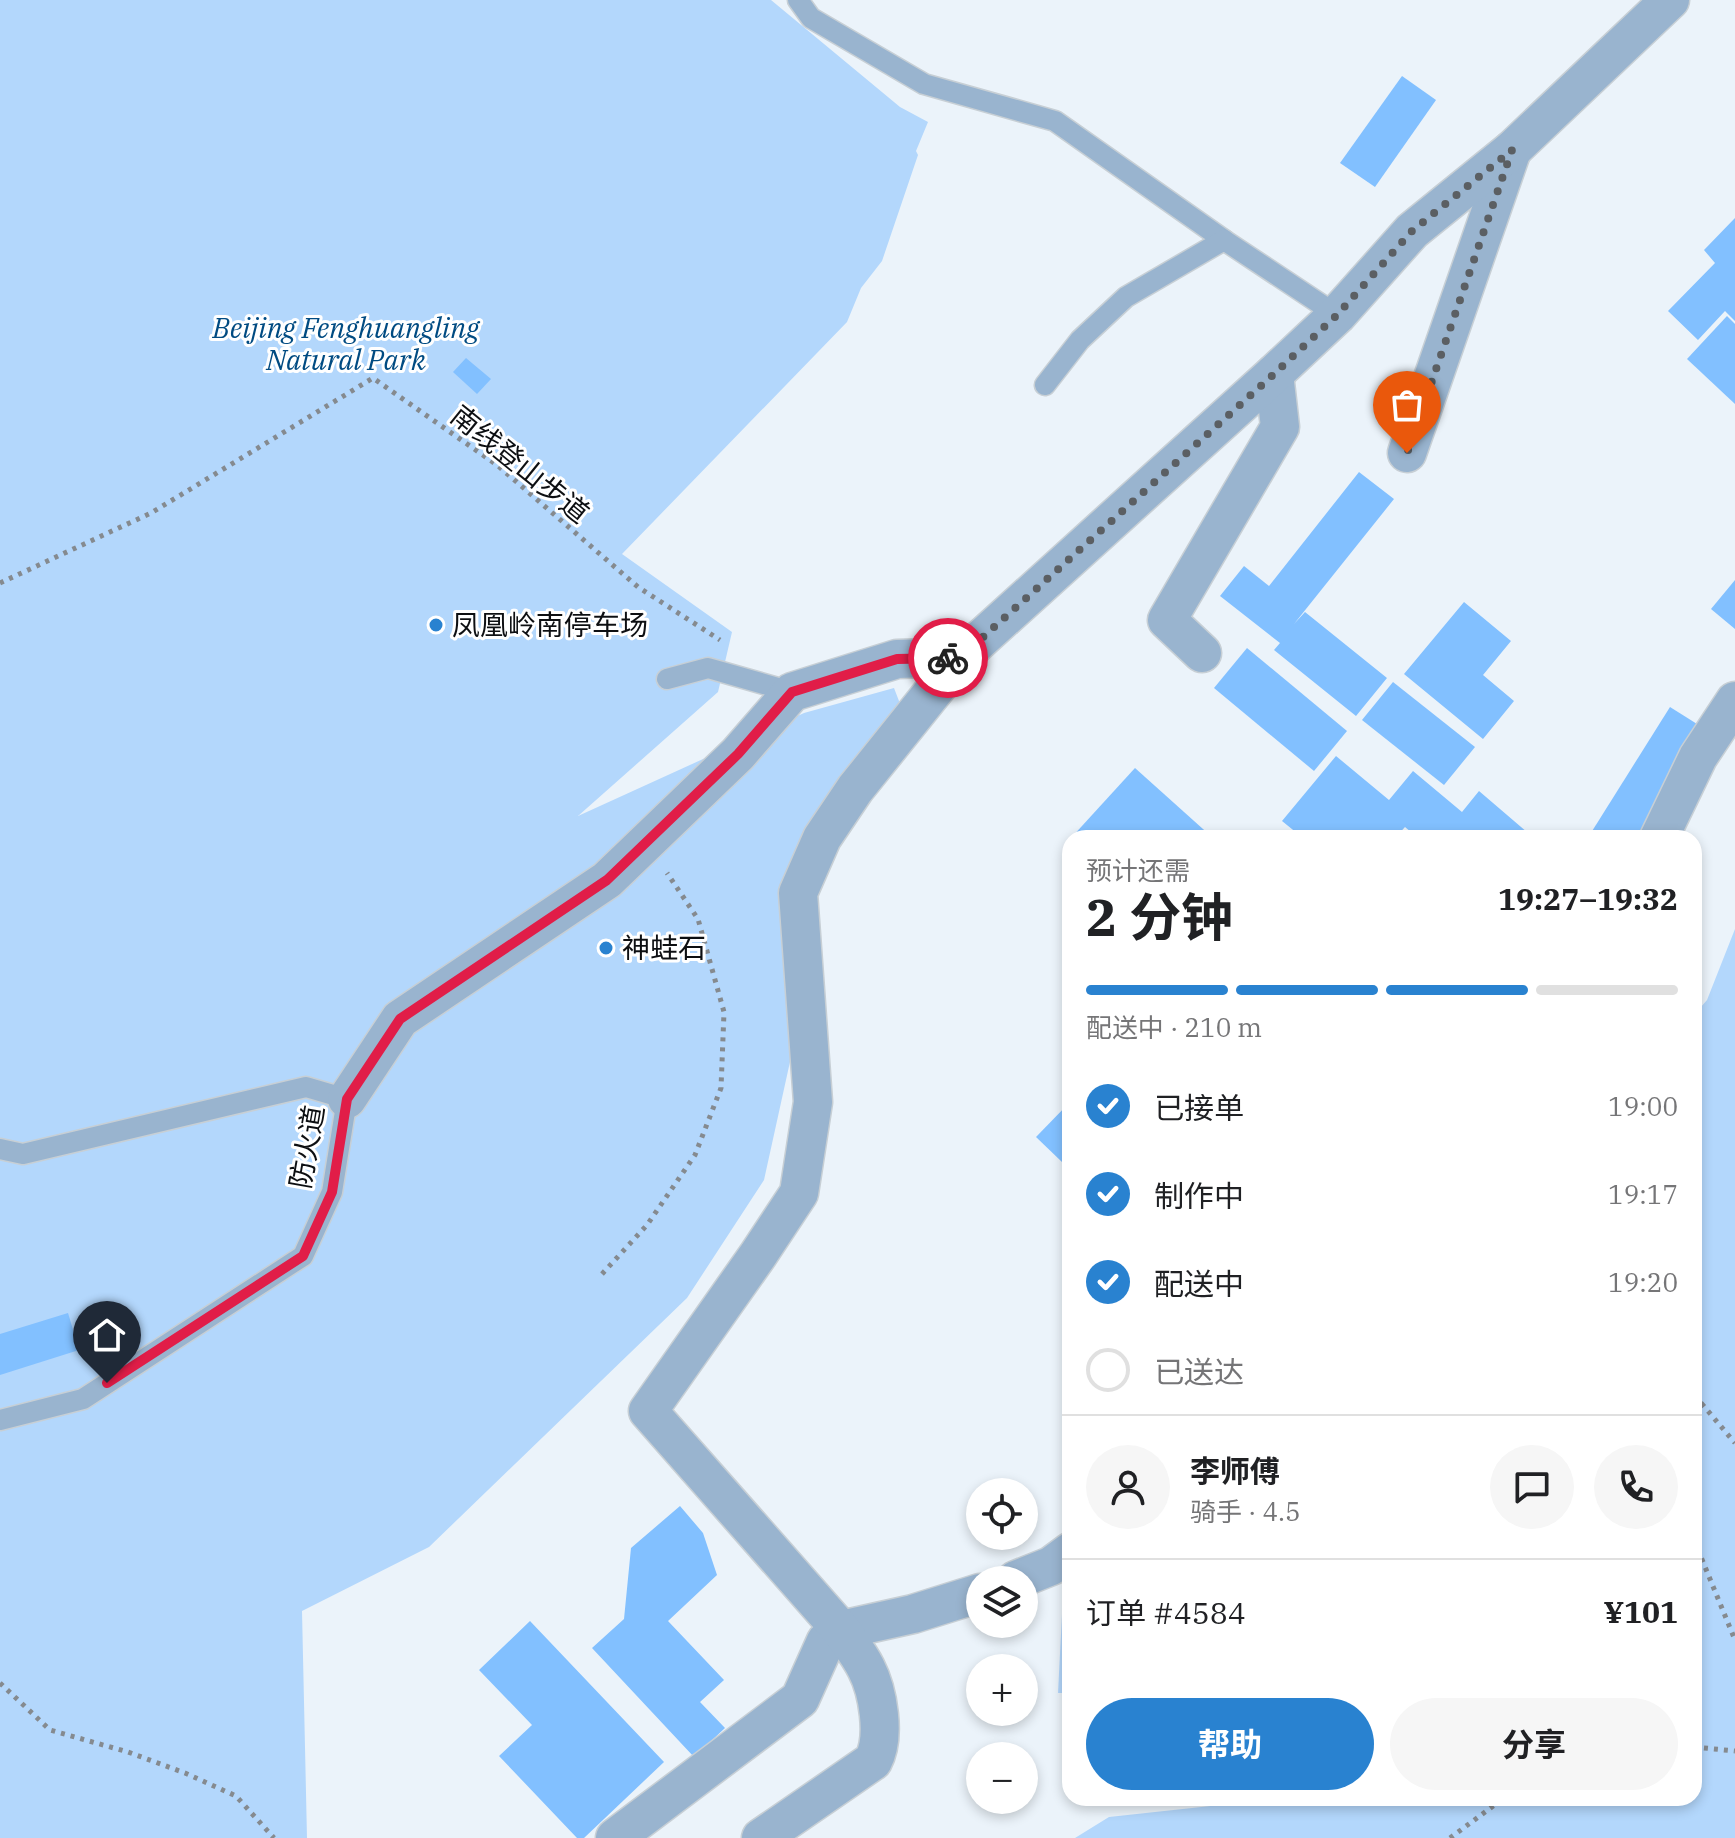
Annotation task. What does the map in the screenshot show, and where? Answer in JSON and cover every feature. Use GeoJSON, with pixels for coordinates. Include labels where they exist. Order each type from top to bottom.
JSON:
{"type":"FeatureCollection","features":[{"type":"Feature","properties":{"kind":"street"},"geometry":{"type":"LineString","coordinates":[[761,1838],[873,1761],[879,1751],[879,1709],[867,1669],[841,1630],[648,1411],[799,1193],[813,1102],[798,893],[822,838],[855,789],[961,657],[1337,315],[1412,231],[1512,150],[1670,0]]}},
{"type":"Feature","properties":{"kind":"street"},"geometry":{"type":"LineString","coordinates":[[1407,453],[1512,150]]}},
{"type":"Feature","properties":{"kind":"street"},"geometry":{"type":"LineString","coordinates":[[1202,653],[1167,620],[1280,427],[1274,374]]}},
{"type":"Feature","properties":{"kind":"street"},"geometry":{"type":"LineString","coordinates":[[347,1099],[400,1019],[607,880],[738,754],[792,692],[897,659],[961,657]]}},
{"type":"Feature","properties":{"kind":"street"},"geometry":{"type":"LineString","coordinates":[[1663,830],[1698,757],[1735,701]]}},
{"type":"Feature","properties":{"kind":"street"},"geometry":{"type":"LineString","coordinates":[[1038,1571],[1062,1558]]}},
{"type":"Feature","properties":{"kind":"street"},"geometry":{"type":"LineString","coordinates":[[615,1838],[800,1699],[826,1641],[841,1630],[913,1614],[966,1597]]}},
{"type":"Feature","properties":{"kind":"lane"},"geometry":{"type":"LineString","coordinates":[[798,0],[811,18],[924,84],[1055,121],[1337,315]]}},
{"type":"Feature","properties":{"kind":"lane"},"geometry":{"type":"LineString","coordinates":[[1045,385],[1080,340],[1126,297],[1224,240]]}},
{"type":"Feature","properties":{"kind":"lane"},"geometry":{"type":"LineString","coordinates":[[667,679],[708,668],[792,692]]}},
{"type":"Feature","properties":{"kind":"lane","name":"防火道"},"geometry":{"type":"LineString","coordinates":[[0,1149],[23,1154],[306,1087],[347,1099],[332,1192],[303,1256],[83,1399],[0,1420]]}},
{"type":"Feature","properties":{"kind":"path","name":"南线登山步道"},"geometry":{"type":"LineString","coordinates":[[0,583],[151,513],[373,378],[497,465],[638,587],[729,646]]}},
{"type":"Feature","properties":{"kind":"path"},"geometry":{"type":"LineString","coordinates":[[602,1274],[647,1225],[695,1155],[721,1088],[724,1012],[698,919],[674,882],[643,845]]}},
{"type":"Feature","properties":{"kind":"path"},"geometry":{"type":"LineString","coordinates":[[1702,1404],[1735,1443]]}},
{"type":"Feature","properties":{"kind":"path"},"geometry":{"type":"LineString","coordinates":[[1702,1560],[1735,1640]]}},
{"type":"Feature","properties":{"kind":"path"},"geometry":{"type":"LineString","coordinates":[[0,1683],[50,1730],[128,1752],[236,1796],[274,1838]]}},
{"type":"Feature","properties":{"kind":"path"},"geometry":{"type":"LineString","coordinates":[[1702,1748],[1735,1751]]}},
{"type":"Feature","properties":{"kind":"path"},"geometry":{"type":"LineString","coordinates":[[1450,1838],[1493,1806]]}},
{"type":"Feature","properties":{"kind":"green space","name":"Beijing Fenghuangling Natural Park"},"geometry":{"type":"Polygon","coordinates":[[[0,0],[771,0],[900,107],[928,122],[882,261],[861,288],[847,322],[622,554],[732,632],[718,692],[578,816],[804,713],[894,688],[904,714],[793,891],[795,1039],[764,1180],[687,1298],[429,1547],[302,1611],[307,1838],[0,1838],[0,0]]]}},
{"type":"Feature","properties":{"kind":"green space"},"geometry":{"type":"Polygon","coordinates":[[[1735,929],[1735,1838],[1075,1838],[1109,1817],[1211,1806],[1702,1806],[1702,1006],[1735,929]]]}},
{"type":"Feature","properties":{"kind":"green space"},"geometry":{"type":"Polygon","coordinates":[[[1062,1614],[1062,1693],[1058,1693],[1062,1614]]]}},
{"type":"Feature","properties":{"kind":"building"},"geometry":{"type":"Polygon","coordinates":[[[1402,76],[1436,100],[1375,187],[1340,163],[1402,76]]]}},
{"type":"Feature","properties":{"kind":"building"},"geometry":{"type":"Polygon","coordinates":[[[1735,218],[1735,321],[1725,311],[1698,340],[1668,311],[1715,263],[1704,250],[1735,218]]]}},
{"type":"Feature","properties":{"kind":"building"},"geometry":{"type":"Polygon","coordinates":[[[1727,316],[1735,324],[1735,404],[1687,359],[1727,316]]]}},
{"type":"Feature","properties":{"kind":"building"},"geometry":{"type":"Polygon","coordinates":[[[466,358],[491,379],[477,394],[453,372],[466,358]]]}},
{"type":"Feature","properties":{"kind":"building"},"geometry":{"type":"Polygon","coordinates":[[[1359,472],[1394,499],[1294,624],[1305,612],[1387,678],[1356,716],[1274,650],[1280,643],[1220,596],[1244,566],[1269,586],[1359,472]]]}},
{"type":"Feature","properties":{"kind":"building"},"geometry":{"type":"Polygon","coordinates":[[[1735,580],[1735,629],[1711,609],[1735,580]]]}},
{"type":"Feature","properties":{"kind":"building"},"geometry":{"type":"Polygon","coordinates":[[[1464,602],[1511,641],[1483,675],[1514,701],[1483,739],[1404,674],[1464,602]]]}},
{"type":"Feature","properties":{"kind":"building"},"geometry":{"type":"Polygon","coordinates":[[[1247,648],[1347,731],[1314,771],[1214,688],[1247,648]]]}},
{"type":"Feature","properties":{"kind":"building"},"geometry":{"type":"Polygon","coordinates":[[[1393,682],[1475,747],[1444,785],[1362,720],[1393,682]]]}},
{"type":"Feature","properties":{"kind":"building"},"geometry":{"type":"Polygon","coordinates":[[[1670,707],[1705,729],[1641,830],[1593,830],[1670,707]]]}},
{"type":"Feature","properties":{"kind":"building"},"geometry":{"type":"Polygon","coordinates":[[[1336,756],[1389,800],[1413,771],[1462,812],[1479,791],[1525,830],[1409,830],[1405,827],[1402,830],[1293,830],[1282,821],[1336,756]]]}},
{"type":"Feature","properties":{"kind":"building"},"geometry":{"type":"Polygon","coordinates":[[[1135,768],[1204,830],[1078,830],[1135,768]]]}},
{"type":"Feature","properties":{"kind":"building"},"geometry":{"type":"Polygon","coordinates":[[[1062,1110],[1062,1162],[1036,1137],[1062,1110]]]}},
{"type":"Feature","properties":{"kind":"building"},"geometry":{"type":"Polygon","coordinates":[[[68,1313],[79,1350],[0,1375],[0,1334],[68,1313]]]}},
{"type":"Feature","properties":{"kind":"building"},"geometry":{"type":"Polygon","coordinates":[[[680,1506],[703,1533],[717,1575],[668,1621],[724,1680],[700,1702],[725,1728],[694,1757],[592,1648],[624,1619],[631,1548],[680,1506]]]}},
{"type":"Feature","properties":{"kind":"building"},"geometry":{"type":"Polygon","coordinates":[[[530,1621],[664,1762],[584,1838],[577,1838],[499,1756],[532,1725],[479,1670],[530,1621]]]}},
{"type":"Feature","properties":{"kind":"way so far"},"geometry":{"type":"LineString","coordinates":[[948,658],[961,657],[1337,315],[1412,231],[1512,150],[1407,453]]}},
{"type":"Feature","properties":{"kind":"place","name":"凤凰岭南停车场"},"geometry":{"type":"Point","coordinates":[436,625]}},
{"type":"Feature","properties":{"kind":"place","name":"神蛙石"},"geometry":{"type":"Point","coordinates":[606,948]}},
{"type":"Feature","properties":{"kind":"route"},"geometry":{"type":"LineString","coordinates":[[107,1383],[303,1256],[332,1192],[347,1099],[400,1019],[607,880],[738,754],[792,692],[897,659],[948,658]]}}]}
